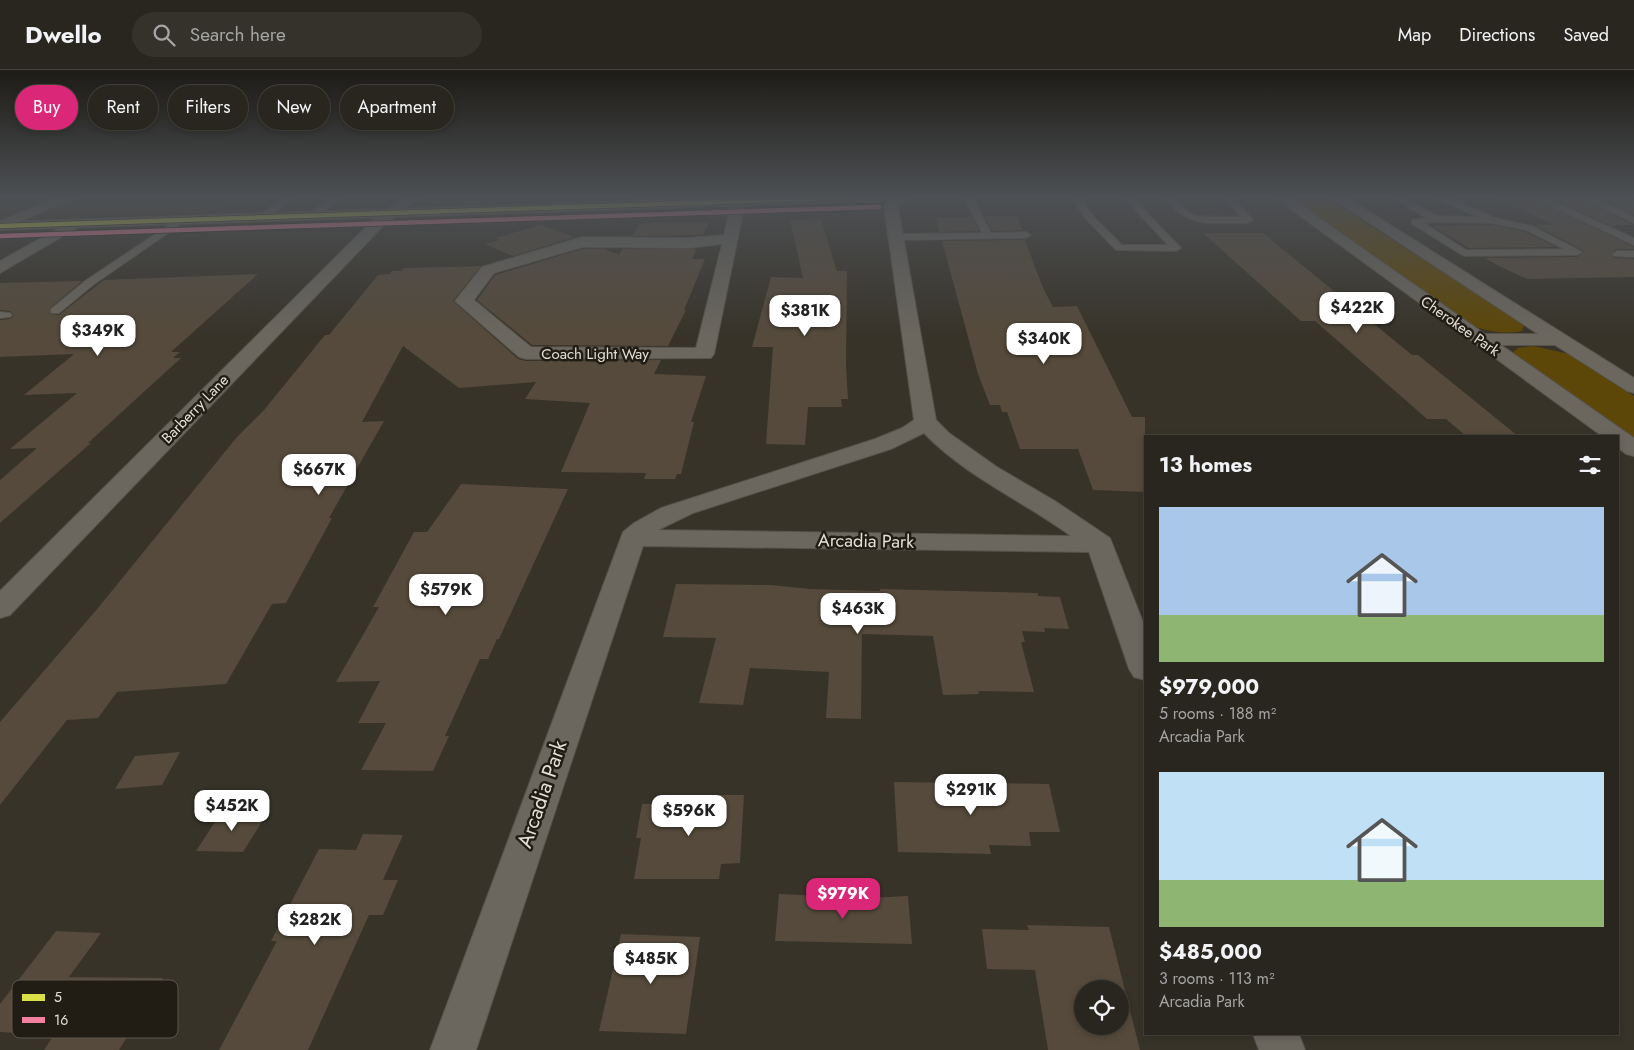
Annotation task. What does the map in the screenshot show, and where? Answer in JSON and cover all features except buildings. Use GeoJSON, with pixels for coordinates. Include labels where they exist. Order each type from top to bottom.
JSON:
{"type":"FeatureCollection","features":[{"type":"Feature","properties":{"kind":"street"},"geometry":{"type":"LineString","coordinates":[[0,268],[42,243]]}},
{"type":"Feature","properties":{"kind":"street","name":"Barberry Lane"},"geometry":{"type":"LineString","coordinates":[[0,608],[358,243]]}},
{"type":"Feature","properties":{"kind":"street","name":"Coach Light Way"},"geometry":{"type":"LineString","coordinates":[[580,243],[488,270],[464,301],[526,353],[704,354],[730,243]]}},
{"type":"Feature","properties":{"kind":"street","name":"Coach Light Way"},"geometry":{"type":"LineString","coordinates":[[660,243],[691,243]]}},
{"type":"Feature","properties":{"kind":"street"},"geometry":{"type":"LineString","coordinates":[[898,243],[925,422],[940,438],[988,472],[1046,506],[1100,544],[1144,665]]}},
{"type":"Feature","properties":{"kind":"street","name":"Cherokee Park"},"geometry":{"type":"LineString","coordinates":[[1344,243],[1614,435]]}},
{"type":"Feature","properties":{"kind":"street"},"geometry":{"type":"LineString","coordinates":[[1408,243],[1634,387]]}},
{"type":"Feature","properties":{"kind":"street"},"geometry":{"type":"LineString","coordinates":[[1481,340],[1559,339]]}},
{"type":"Feature","properties":{"kind":"street"},"geometry":{"type":"LineString","coordinates":[[632,538],[642,527],[684,508],[883,444],[910,433],[925,422]]}},
{"type":"Feature","properties":{"kind":"street","name":"Cherokee Park"},"geometry":{"type":"LineString","coordinates":[[1619,438],[1634,449]]}},
{"type":"Feature","properties":{"kind":"street","name":"Arcadia Park"},"geometry":{"type":"LineString","coordinates":[[453,1050],[632,538],[1100,544]]}},
{"type":"Feature","properties":{"kind":"street"},"geometry":{"type":"LineString","coordinates":[[1276,1035],[1282,1050]]}},
{"type":"Feature","properties":{"kind":"lane"},"geometry":{"type":"LineString","coordinates":[[55,310],[89,283],[149,243]]}},
{"type":"Feature","properties":{"kind":"lane"},"geometry":{"type":"LineString","coordinates":[[1114,243],[1119,248],[1176,248],[1171,243]]}},
{"type":"Feature","properties":{"kind":"lane"},"geometry":{"type":"LineString","coordinates":[[1448,243],[1464,253],[1576,252],[1558,243]]}},
{"type":"Feature","properties":{"kind":"lane"},"geometry":{"type":"LineString","coordinates":[[1546,243],[1566,252]]}},
{"type":"Feature","properties":{"kind":"lane"},"geometry":{"type":"LineString","coordinates":[[1617,254],[1634,254]]}},
{"type":"Feature","properties":{"kind":"shaded area"},"geometry":{"type":"Polygon","coordinates":[[[1353,243],[1397,243],[1524,325],[1522,331],[1508,333],[1481,329],[1468,324],[1353,243]]]}},
{"type":"Feature","properties":{"kind":"shaded area"},"geometry":{"type":"Polygon","coordinates":[[[1533,346],[1569,354],[1634,396],[1634,440],[1512,353],[1518,348],[1533,346]]]}}]}
